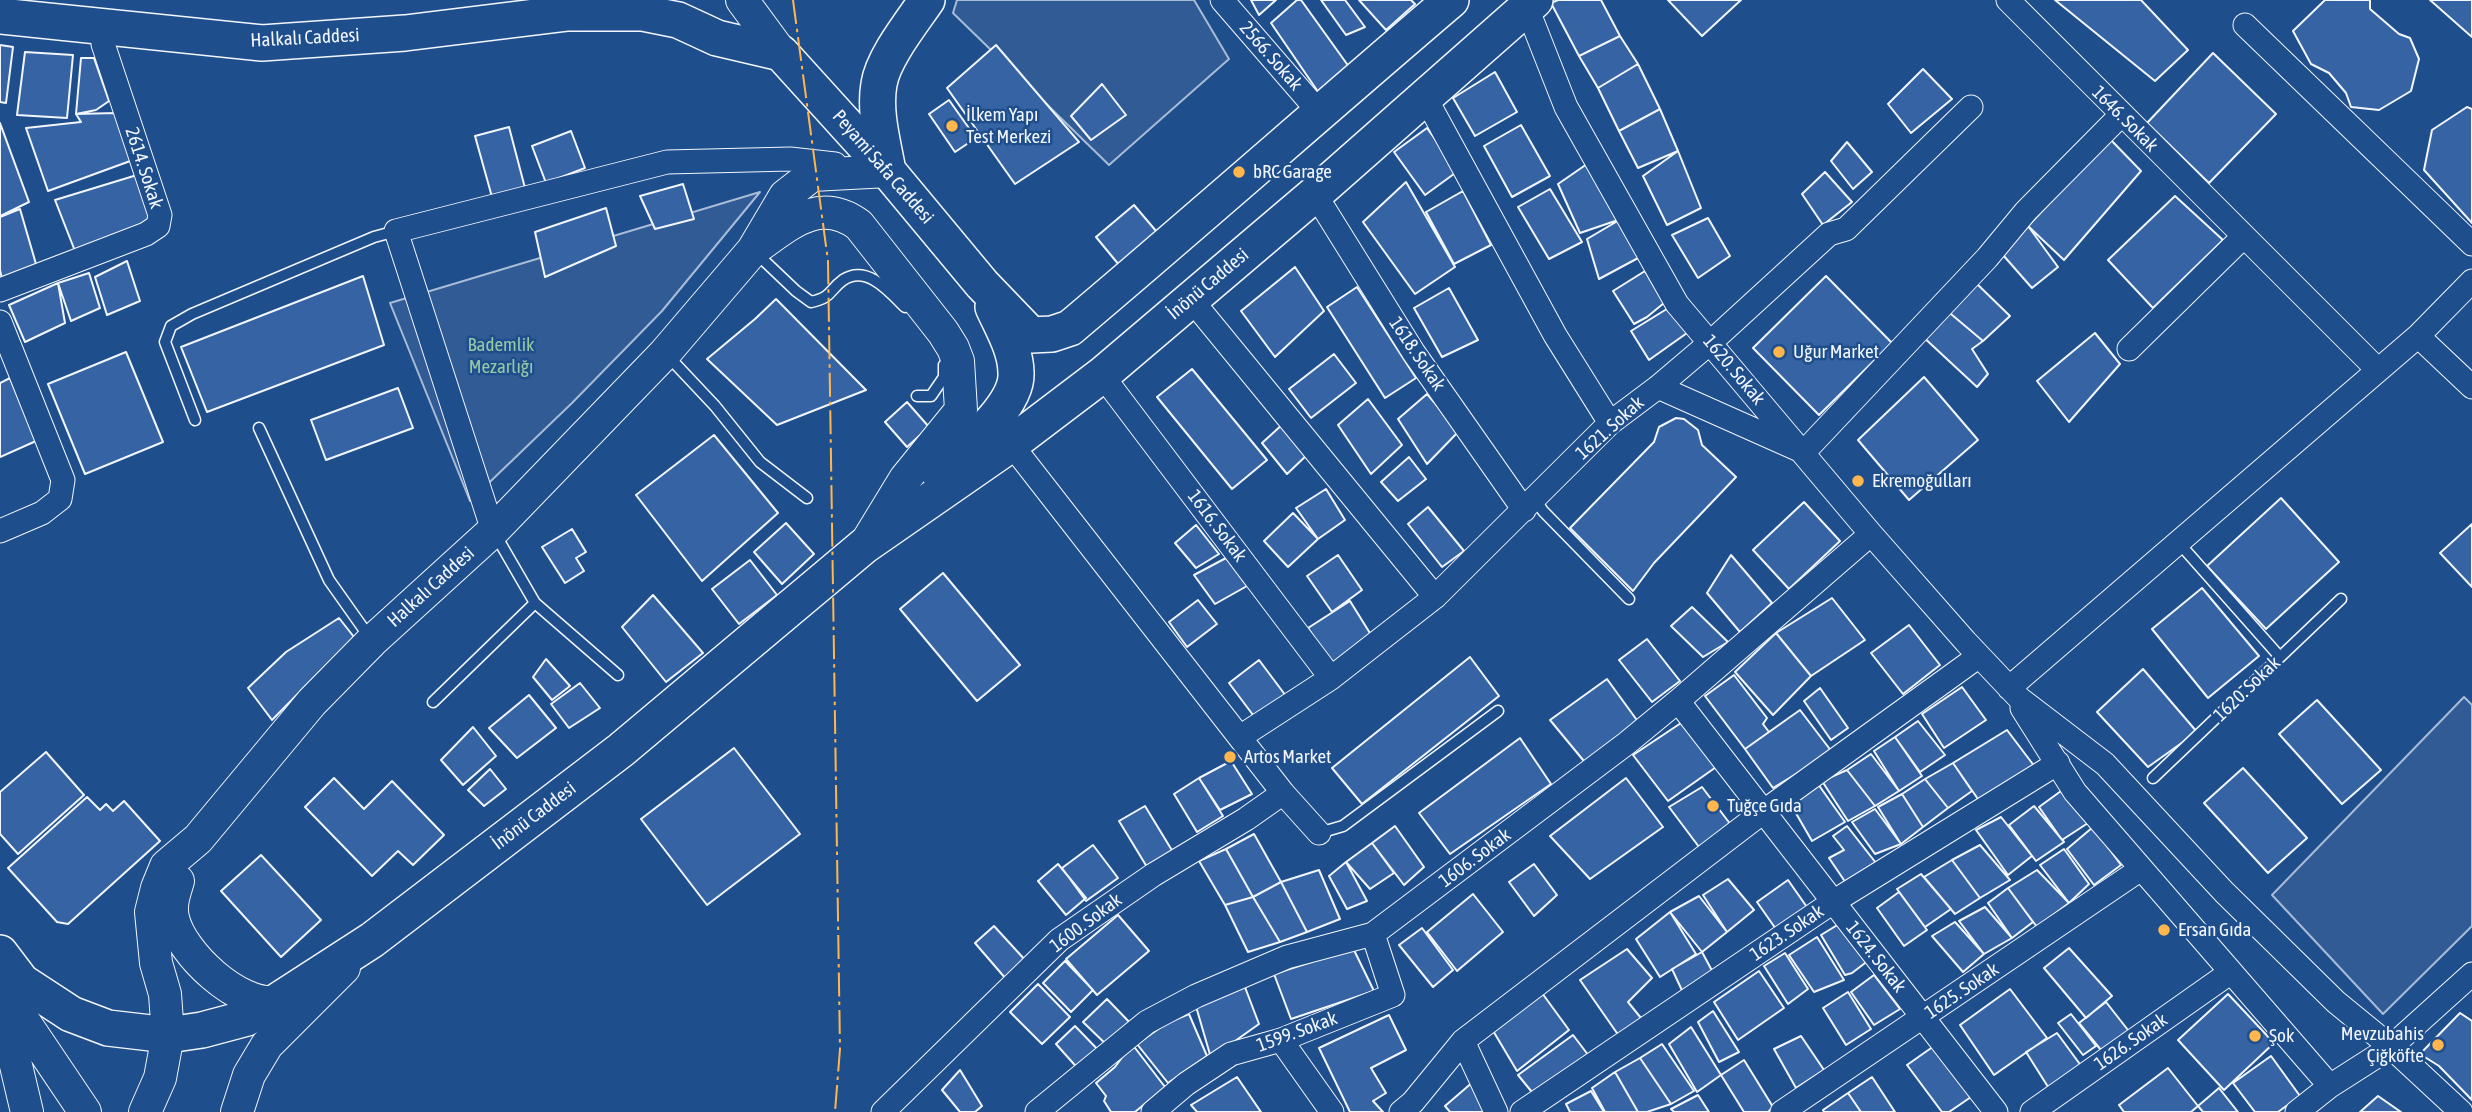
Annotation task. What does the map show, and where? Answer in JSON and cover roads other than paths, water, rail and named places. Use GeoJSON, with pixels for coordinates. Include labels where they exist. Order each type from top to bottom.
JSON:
{"type":"FeatureCollection","features":[{"type":"Feature","properties":{"kind":"main road","name":"Peyami Safa Caddesi"},"geometry":{"type":"LineString","coordinates":[[742,0],[781,53],[888,171],[982,284]]}},
{"type":"Feature","properties":{"kind":"main road"},"geometry":{"type":"LineString","coordinates":[[888,171],[878,114],[879,84],[886,64],[927,0]]}},
{"type":"Feature","properties":{"kind":"main road"},"geometry":{"type":"LineString","coordinates":[[982,284],[1031,335],[1052,334],[1070,328],[1451,0]]}},
{"type":"Feature","properties":{"kind":"main road","name":"İnönü Caddesi"},"geometry":{"type":"LineString","coordinates":[[243,1105],[249,1074],[267,1045],[372,940],[621,750],[864,546],[1011,444],[1102,374],[1315,194],[1531,4]]}},
{"type":"Feature","properties":{"kind":"main road"},"geometry":{"type":"LineString","coordinates":[[577,6],[662,16],[717,38],[781,53]]}},
{"type":"Feature","properties":{"kind":"main road","name":"Halkalı Caddesi"},"geometry":{"type":"LineString","coordinates":[[0,16],[62,11],[104,26],[262,43],[405,33],[577,6]]}},
{"type":"Feature","properties":{"kind":"main road","name":"Halkalı Caddesi"},"geometry":{"type":"LineString","coordinates":[[145,1112],[160,1078],[168,1035],[165,994],[156,963],[151,912],[166,866],[198,839],[312,702],[372,641],[493,531],[665,352],[753,250],[785,196],[812,175],[888,171]]}},
{"type":"Feature","properties":{"kind":"main road","name":"İnönü Caddesi"},"geometry":{"type":"LineString","coordinates":[[753,250],[807,215],[818,212],[847,216],[859,225],[943,332],[958,361],[961,410],[905,479],[864,546]]}},
{"type":"Feature","properties":{"kind":"main road"},"geometry":{"type":"LineString","coordinates":[[864,546],[982,432],[1010,396],[1017,374],[1011,347],[982,284]]}},
{"type":"Feature","properties":{"kind":"main road"},"geometry":{"type":"LineString","coordinates":[[198,839],[178,880],[172,902],[173,920],[190,951],[227,986],[264,1004],[276,1003]]}},
{"type":"Feature","properties":{"kind":"main road"},"geometry":{"type":"LineString","coordinates":[[0,953],[22,982],[71,1014],[108,1028],[168,1035],[202,1030],[247,1017],[276,1003],[372,940]]}},
{"type":"Feature","properties":{"kind":"main road"},"geometry":{"type":"LineString","coordinates":[[0,971],[13,1005],[85,1112]]}},
{"type":"Feature","properties":{"kind":"main road"},"geometry":{"type":"LineString","coordinates":[[0,996],[27,1112]]}},
{"type":"Feature","properties":{"kind":"street","name":"2566. Sokak"},"geometry":{"type":"LineString","coordinates":[[1222,0],[1319,112]]}},
{"type":"Feature","properties":{"kind":"street","name":"1646. Sokak"},"geometry":{"type":"LineString","coordinates":[[2008,0],[2120,115],[2378,370]]}},
{"type":"Feature","properties":{"kind":"street","name":"1620. Sokak"},"geometry":{"type":"LineString","coordinates":[[1531,4],[1566,107],[1676,304],[1711,342],[1871,534],[2009,688]]}},
{"type":"Feature","properties":{"kind":"street","name":"2614. Sokak"},"geometry":{"type":"LineString","coordinates":[[0,290],[146,234],[158,226],[160,215],[103,44],[104,26]]}},
{"type":"Feature","properties":{"kind":"street"},"geometry":{"type":"LineString","coordinates":[[2245,26],[2472,244]]}},
{"type":"Feature","properties":{"kind":"street"},"geometry":{"type":"LineString","coordinates":[[1425,97],[1555,335],[1610,423]]}},
{"type":"Feature","properties":{"kind":"street","name":"1621. Sokak"},"geometry":{"type":"LineString","coordinates":[[1240,737],[1331,678],[1435,597],[1610,423],[1711,342],[1829,234],[1846,229],[1971,107]]}},
{"type":"Feature","properties":{"kind":"street"},"geometry":{"type":"LineString","coordinates":[[1658,387],[1804,452],[1987,258],[2026,211],[2120,115]]}},
{"type":"Feature","properties":{"kind":"street"},"geometry":{"type":"LineString","coordinates":[[493,531],[396,231],[667,162],[790,159],[888,171]]}},
{"type":"Feature","properties":{"kind":"street","name":"1618. Sokak"},"geometry":{"type":"LineString","coordinates":[[1315,194],[1414,353],[1529,504]]}},
{"type":"Feature","properties":{"kind":"street"},"geometry":{"type":"LineString","coordinates":[[2129,349],[2244,236]]}},
{"type":"Feature","properties":{"kind":"street"},"geometry":{"type":"LineString","coordinates":[[2009,688],[2418,336],[2472,281]]}},
{"type":"Feature","properties":{"kind":"street"},"geometry":{"type":"LineString","coordinates":[[1190,298],[1435,597]]}},
{"type":"Feature","properties":{"kind":"street"},"geometry":{"type":"LineString","coordinates":[[0,321],[63,480],[60,499],[43,513],[0,531]]}},
{"type":"Feature","properties":{"kind":"street"},"geometry":{"type":"LineString","coordinates":[[2418,336],[2472,387]]}},
{"type":"Feature","properties":{"kind":"street","name":"1616. Sokak"},"geometry":{"type":"LineString","coordinates":[[1102,374],[1331,678]]}},
{"type":"Feature","properties":{"kind":"street"},"geometry":{"type":"LineString","coordinates":[[1011,444],[1283,793],[1319,833]]}},
{"type":"Feature","properties":{"kind":"street","name":"1606. Sokak"},"geometry":{"type":"LineString","coordinates":[[1037,1112],[1147,1022],[1196,996],[1287,957],[1373,934],[1450,878],[1678,701],[1871,534]]}},
{"type":"Feature","properties":{"kind":"street"},"geometry":{"type":"LineString","coordinates":[[1401,1112],[1413,1102],[1463,1041],[1763,812],[1979,656]]}},
{"type":"Feature","properties":{"kind":"street"},"geometry":{"type":"LineString","coordinates":[[2009,688],[2075,792],[2330,1086]]}},
{"type":"Feature","properties":{"kind":"street"},"geometry":{"type":"LineString","coordinates":[[2009,688],[2105,764],[2224,892],[2326,993],[2391,1046],[2461,1112]]}},
{"type":"Feature","properties":{"kind":"street","name":"1624. Sokak"},"geometry":{"type":"LineString","coordinates":[[1678,701],[1996,1112]]}},
{"type":"Feature","properties":{"kind":"street","name":"1623. Sokak"},"geometry":{"type":"LineString","coordinates":[[1521,1112],[1833,902],[2058,764]]}},
{"type":"Feature","properties":{"kind":"street","name":"1600. Sokak"},"geometry":{"type":"LineString","coordinates":[[883,1112],[1059,940],[1153,875],[1246,819],[1283,793]]}},
{"type":"Feature","properties":{"kind":"street","name":"1625. Sokak"},"geometry":{"type":"LineString","coordinates":[[1782,1112],[2141,869]]}},
{"type":"Feature","properties":{"kind":"street","name":"1599. Sokak"},"geometry":{"type":"LineString","coordinates":[[1164,1109],[1186,1084],[1231,1054],[1281,1040],[1393,995],[1373,934]]}},
{"type":"Feature","properties":{"kind":"street","name":"1626. Sokak"},"geometry":{"type":"LineString","coordinates":[[2032,1112],[2231,972]]}},
{"type":"Feature","properties":{"kind":"street"},"geometry":{"type":"LineString","coordinates":[[2297,1112],[2330,1086],[2391,1046],[2472,974]]}},
{"type":"Feature","properties":{"kind":"street"},"geometry":{"type":"LineString","coordinates":[[1281,1040],[1332,1112]]}},
{"type":"Feature","properties":{"kind":"street"},"geometry":{"type":"LineString","coordinates":[[1463,1041],[1496,1112]]}},
{"type":"Feature","properties":{"kind":"lane"},"geometry":{"type":"LineString","coordinates":[[195,420],[165,342],[171,326],[192,314],[374,237],[396,231]]}},
{"type":"Feature","properties":{"kind":"lane"},"geometry":{"type":"LineString","coordinates":[[753,250],[811,302],[826,299],[844,280],[859,275],[879,281],[927,328],[944,357],[944,377],[931,396],[917,396]]}},
{"type":"Feature","properties":{"kind":"lane"},"geometry":{"type":"LineString","coordinates":[[665,352],[715,406],[760,461],[807,498]]}},
{"type":"Feature","properties":{"kind":"lane"},"geometry":{"type":"LineString","coordinates":[[259,428],[329,580],[372,641]]}},
{"type":"Feature","properties":{"kind":"lane"},"geometry":{"type":"LineString","coordinates":[[1529,504],[1543,511],[1629,600]]}},
{"type":"Feature","properties":{"kind":"lane"},"geometry":{"type":"LineString","coordinates":[[493,531],[535,603],[618,675]]}},
{"type":"Feature","properties":{"kind":"lane"},"geometry":{"type":"LineString","coordinates":[[2179,543],[2280,657]]}},
{"type":"Feature","properties":{"kind":"lane","name":"1620. Sokak"},"geometry":{"type":"LineString","coordinates":[[2153,778],[2342,599]]}},
{"type":"Feature","properties":{"kind":"lane"},"geometry":{"type":"LineString","coordinates":[[433,702],[535,603]]}},
{"type":"Feature","properties":{"kind":"lane"},"geometry":{"type":"LineString","coordinates":[[1319,833],[1343,826],[1497,711]]}},
{"type":"Feature","properties":{"kind":"place","name":"İlkem Yapı Test Merkezi"},"geometry":{"type":"Point","coordinates":[952,126]}},
{"type":"Feature","properties":{"kind":"place","name":"bRC Garage"},"geometry":{"type":"Point","coordinates":[1239,172]}},
{"type":"Feature","properties":{"kind":"place","name":"Uğur Market"},"geometry":{"type":"Point","coordinates":[1779,352]}},
{"type":"Feature","properties":{"kind":"place","name":"Ekremoğulları"},"geometry":{"type":"Point","coordinates":[1858,481]}},
{"type":"Feature","properties":{"kind":"place","name":"Artos Market"},"geometry":{"type":"Point","coordinates":[1230,757]}},
{"type":"Feature","properties":{"kind":"place","name":"Tuğçe Gıda"},"geometry":{"type":"Point","coordinates":[1713,806]}},
{"type":"Feature","properties":{"kind":"place","name":"Ersan Gıda"},"geometry":{"type":"Point","coordinates":[2164,930]}},
{"type":"Feature","properties":{"kind":"place","name":"Şok"},"geometry":{"type":"Point","coordinates":[2255,1036]}},
{"type":"Feature","properties":{"kind":"place","name":"Mevzubahis Çiğköfte"},"geometry":{"type":"Point","coordinates":[2438,1045]}},
{"type":"Feature","properties":{"kind":"park label","name":"Bademlik Mezarlığı"},"geometry":{"type":"Point","coordinates":[501,356]}}]}
